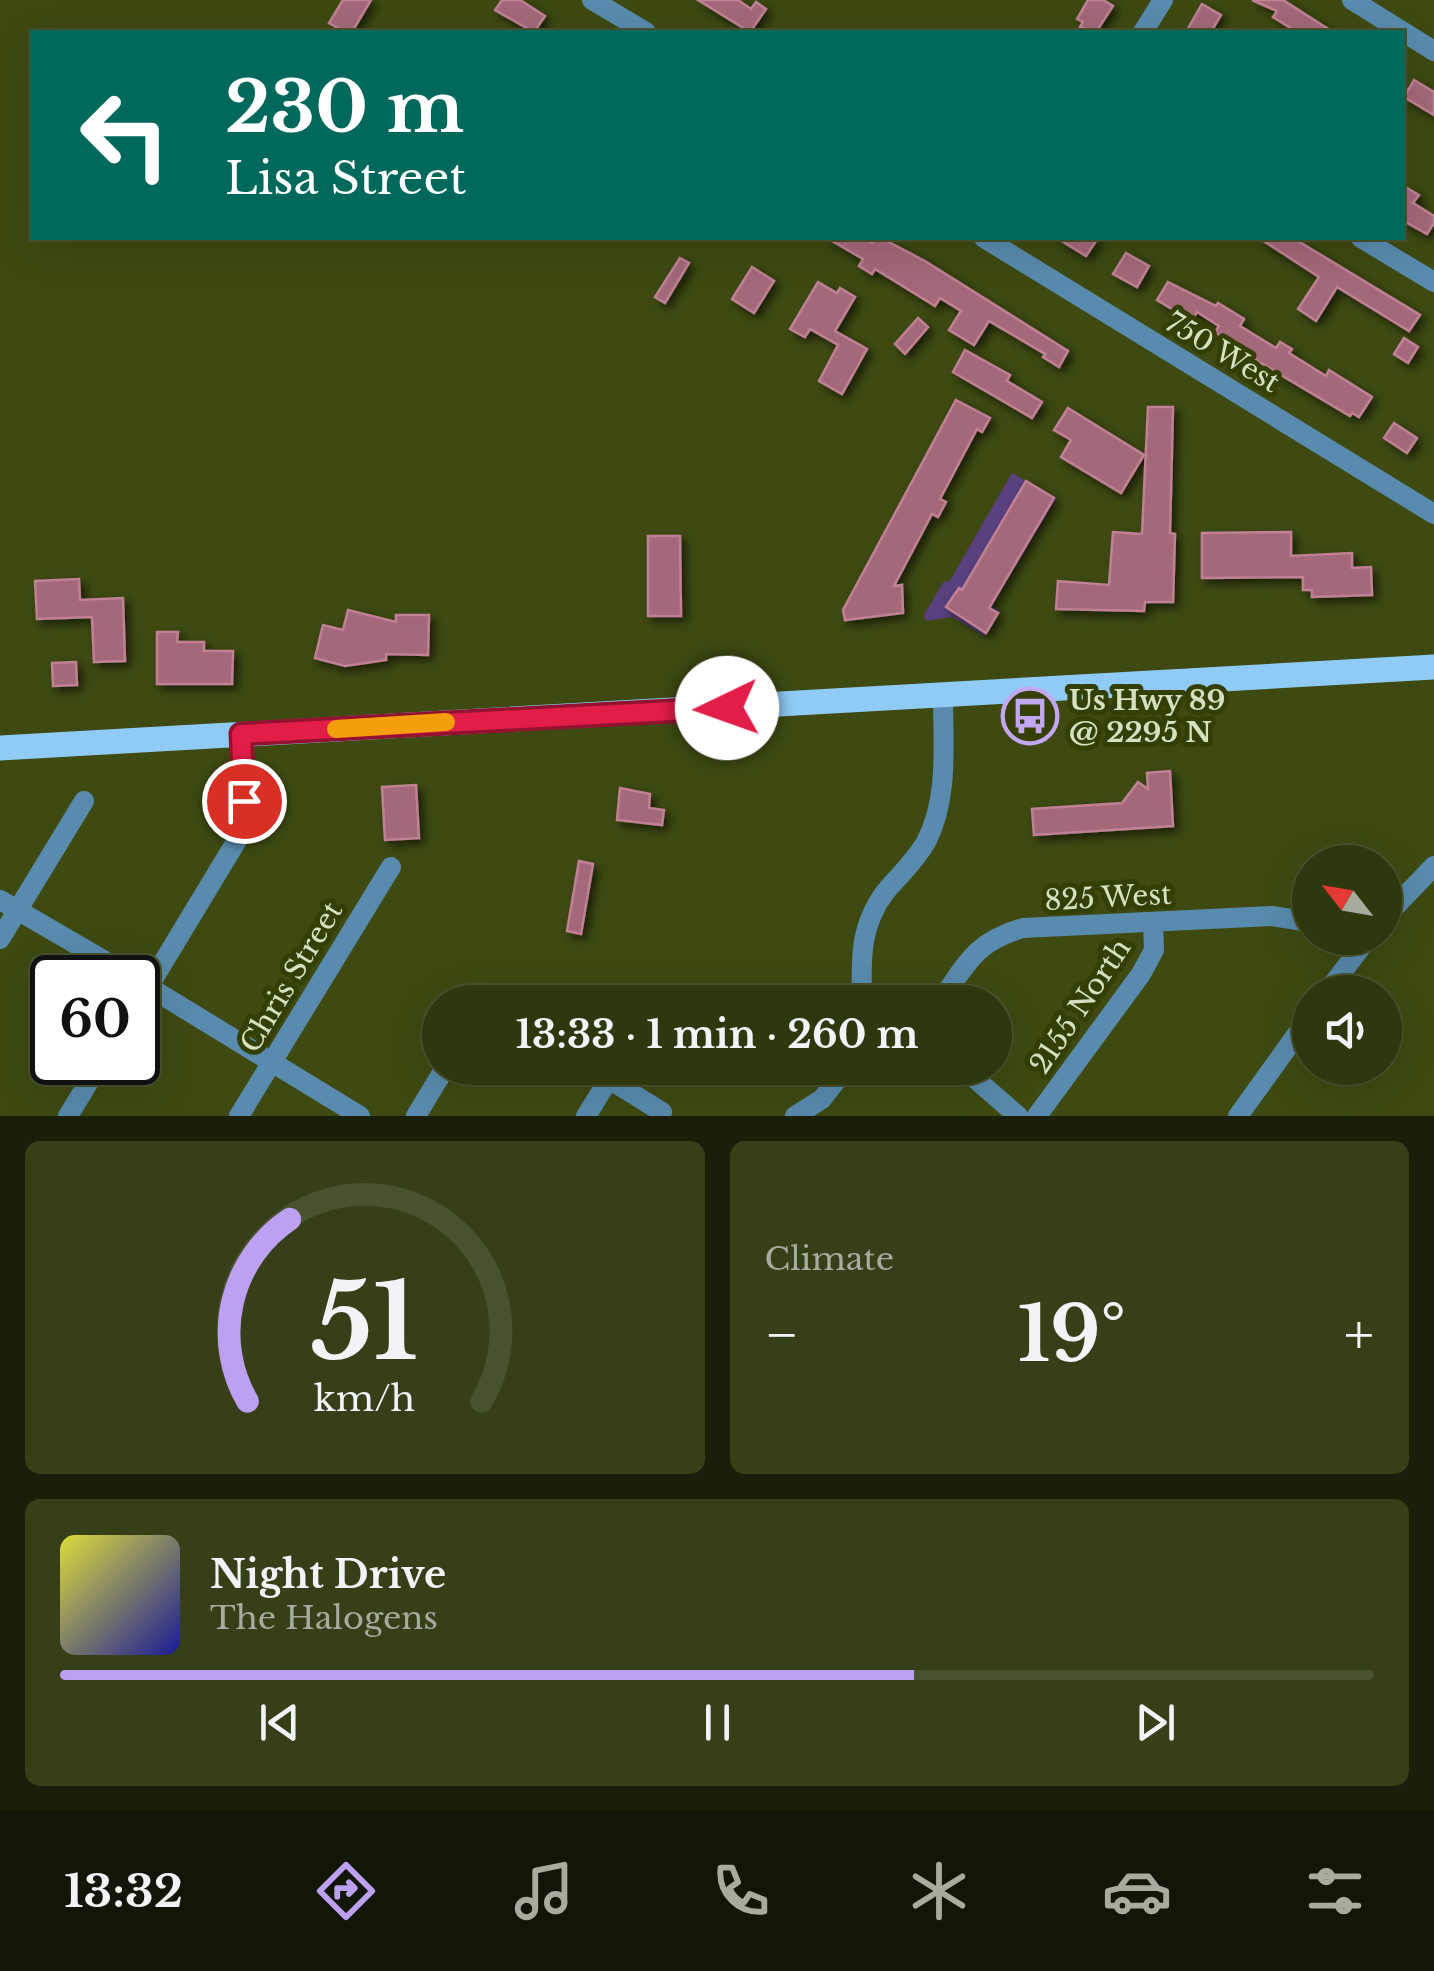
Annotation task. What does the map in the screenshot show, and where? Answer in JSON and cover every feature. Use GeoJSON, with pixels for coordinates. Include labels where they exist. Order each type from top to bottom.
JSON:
{"type":"FeatureCollection","features":[{"type":"Feature","properties":{"kind":"main road"},"geometry":{"type":"LineString","coordinates":[[0,748],[1434,667]]}},
{"type":"Feature","properties":{"kind":"street"},"geometry":{"type":"LineString","coordinates":[[592,0],[643,30]]}},
{"type":"Feature","properties":{"kind":"street"},"geometry":{"type":"LineString","coordinates":[[1144,30],[1163,0]]}},
{"type":"Feature","properties":{"kind":"street"},"geometry":{"type":"LineString","coordinates":[[1352,0],[1400,30]]}},
{"type":"Feature","properties":{"kind":"street"},"geometry":{"type":"LineString","coordinates":[[1405,33],[1434,51]]}},
{"type":"Feature","properties":{"kind":"street"},"geometry":{"type":"LineString","coordinates":[[1364,240],[1434,282]]}},
{"type":"Feature","properties":{"kind":"street","name":"750 West"},"geometry":{"type":"LineString","coordinates":[[1013,245],[1434,514]]}},
{"type":"Feature","properties":{"kind":"street"},"geometry":{"type":"LineString","coordinates":[[861,985],[860,957],[868,921],[926,841],[939,807],[943,781],[943,696]]}},
{"type":"Feature","properties":{"kind":"street"},"geometry":{"type":"LineString","coordinates":[[160,955],[245,827],[241,734]]}},
{"type":"Feature","properties":{"kind":"street"},"geometry":{"type":"LineString","coordinates":[[0,939],[8,906],[84,802]]}},
{"type":"Feature","properties":{"kind":"street"},"geometry":{"type":"LineString","coordinates":[[1402,899],[1434,866]]}},
{"type":"Feature","properties":{"kind":"street","name":"Chris Street"},"geometry":{"type":"LineString","coordinates":[[238,1116],[390,867]]}},
{"type":"Feature","properties":{"kind":"street"},"geometry":{"type":"LineString","coordinates":[[8,906],[87,955]]}},
{"type":"Feature","properties":{"kind":"street","name":"825 West"},"geometry":{"type":"LineString","coordinates":[[952,985],[972,955],[994,937],[1023,928],[1272,916],[1292,919]]}},
{"type":"Feature","properties":{"kind":"street","name":"2155 North"},"geometry":{"type":"LineString","coordinates":[[1038,1116],[1142,974],[1154,950],[1153,922]]}},
{"type":"Feature","properties":{"kind":"street"},"geometry":{"type":"LineString","coordinates":[[160,999],[360,1116]]}},
{"type":"Feature","properties":{"kind":"street"},"geometry":{"type":"LineString","coordinates":[[1238,1116],[1292,1041]]}},
{"type":"Feature","properties":{"kind":"street"},"geometry":{"type":"LineString","coordinates":[[68,1116],[87,1085]]}},
{"type":"Feature","properties":{"kind":"street"},"geometry":{"type":"LineString","coordinates":[[416,1116],[435,1085]]}},
{"type":"Feature","properties":{"kind":"street"},"geometry":{"type":"LineString","coordinates":[[586,1116],[596,1085]]}},
{"type":"Feature","properties":{"kind":"street"},"geometry":{"type":"LineString","coordinates":[[619,1085],[662,1112]]}},
{"type":"Feature","properties":{"kind":"street"},"geometry":{"type":"LineString","coordinates":[[795,1116],[822,1099],[833,1085]]}},
{"type":"Feature","properties":{"kind":"street"},"geometry":{"type":"LineString","coordinates":[[982,1085],[1018,1116]]}},
{"type":"Feature","properties":{"kind":"shaded area"},"geometry":{"type":"Polygon","coordinates":[[[1012,473],[1056,499],[992,606],[1000,611],[985,636],[952,617],[926,621],[924,615],[944,581],[949,582],[1012,473]]]}},
{"type":"Feature","properties":{"kind":"building"},"geometry":{"type":"Polygon","coordinates":[[[343,0],[371,0],[353,30],[341,30],[329,23],[343,0]]]}},
{"type":"Feature","properties":{"kind":"building"},"geometry":{"type":"Polygon","coordinates":[[[502,0],[520,0],[545,16],[535,30],[530,30],[495,10],[502,0]]]}},
{"type":"Feature","properties":{"kind":"building"},"geometry":{"type":"Polygon","coordinates":[[[698,0],[738,0],[751,9],[756,2],[766,9],[751,30],[698,0]]]}},
{"type":"Feature","properties":{"kind":"building"},"geometry":{"type":"Polygon","coordinates":[[[1088,0],[1103,0],[1113,6],[1097,30],[1080,27],[1083,22],[1077,19],[1088,0]]]}},
{"type":"Feature","properties":{"kind":"building"},"geometry":{"type":"Polygon","coordinates":[[[1252,0],[1283,0],[1330,30],[1294,30],[1273,17],[1277,11],[1252,0]]]}},
{"type":"Feature","properties":{"kind":"building"},"geometry":{"type":"Polygon","coordinates":[[[1202,4],[1221,15],[1212,30],[1187,30],[1202,4]]]}},
{"type":"Feature","properties":{"kind":"building"},"geometry":{"type":"Polygon","coordinates":[[[1414,80],[1434,92],[1434,115],[1405,98],[1414,80]]]}},
{"type":"Feature","properties":{"kind":"building"},"geometry":{"type":"Polygon","coordinates":[[[1407,188],[1419,195],[1413,203],[1434,216],[1427,234],[1405,222],[1407,188]]]}},
{"type":"Feature","properties":{"kind":"building"},"geometry":{"type":"Polygon","coordinates":[[[830,240],[885,240],[1068,351],[1059,367],[1043,357],[1045,354],[989,321],[974,345],[949,330],[961,311],[940,298],[935,306],[875,269],[872,274],[859,266],[863,259],[830,240]]]}},
{"type":"Feature","properties":{"kind":"building"},"geometry":{"type":"Polygon","coordinates":[[[1060,240],[1097,240],[1086,256],[1060,240]]]}},
{"type":"Feature","properties":{"kind":"building"},"geometry":{"type":"Polygon","coordinates":[[[1262,240],[1296,240],[1420,315],[1409,331],[1337,287],[1316,321],[1298,309],[1319,277],[1262,240]]]}},
{"type":"Feature","properties":{"kind":"building"},"geometry":{"type":"Polygon","coordinates":[[[1126,253],[1149,266],[1137,287],[1113,274],[1126,253]]]}},
{"type":"Feature","properties":{"kind":"building"},"geometry":{"type":"Polygon","coordinates":[[[680,258],[689,263],[665,303],[655,297],[680,258]]]}},
{"type":"Feature","properties":{"kind":"building"},"geometry":{"type":"Polygon","coordinates":[[[752,267],[774,281],[754,313],[732,299],[752,267]]]}},
{"type":"Feature","properties":{"kind":"building"},"geometry":{"type":"Polygon","coordinates":[[[818,282],[837,293],[840,288],[855,297],[835,331],[867,349],[842,394],[819,381],[838,345],[810,329],[805,337],[790,329],[818,282]]]}},
{"type":"Feature","properties":{"kind":"building"},"geometry":{"type":"Polygon","coordinates":[[[1168,282],[1216,306],[1218,303],[1244,319],[1240,326],[1276,348],[1280,342],[1292,349],[1289,353],[1326,376],[1329,370],[1372,397],[1359,417],[1352,413],[1350,416],[1244,353],[1215,332],[1219,326],[1197,312],[1192,321],[1157,300],[1168,282]]]}},
{"type":"Feature","properties":{"kind":"building"},"geometry":{"type":"Polygon","coordinates":[[[918,318],[928,327],[905,354],[895,344],[918,318]]]}},
{"type":"Feature","properties":{"kind":"building"},"geometry":{"type":"Polygon","coordinates":[[[1404,338],[1418,347],[1408,363],[1394,354],[1404,338]]]}},
{"type":"Feature","properties":{"kind":"building"},"geometry":{"type":"Polygon","coordinates":[[[965,350],[1010,375],[1007,381],[1042,402],[1032,418],[953,372],[965,350]]]}},
{"type":"Feature","properties":{"kind":"building"},"geometry":{"type":"Polygon","coordinates":[[[956,400],[990,418],[982,432],[977,429],[940,499],[946,502],[938,517],[932,514],[894,586],[902,585],[903,613],[845,620],[843,610],[956,400]]]}},
{"type":"Feature","properties":{"kind":"building"},"geometry":{"type":"Polygon","coordinates":[[[1148,407],[1173,407],[1173,602],[1145,602],[1144,611],[1056,609],[1058,581],[1109,585],[1113,532],[1142,534],[1148,407]]]}},
{"type":"Feature","properties":{"kind":"building"},"geometry":{"type":"Polygon","coordinates":[[[1068,408],[1144,455],[1121,493],[1061,457],[1071,440],[1054,430],[1068,408]]]}},
{"type":"Feature","properties":{"kind":"building"},"geometry":{"type":"Polygon","coordinates":[[[1394,423],[1417,438],[1407,453],[1384,438],[1394,423]]]}},
{"type":"Feature","properties":{"kind":"building"},"geometry":{"type":"Polygon","coordinates":[[[1026,481],[1054,498],[989,608],[998,613],[986,633],[946,607],[959,588],[962,590],[1026,481]]]}},
{"type":"Feature","properties":{"kind":"building"},"geometry":{"type":"Polygon","coordinates":[[[1291,532],[1291,556],[1352,553],[1352,568],[1371,567],[1372,595],[1312,597],[1312,590],[1303,590],[1303,577],[1202,578],[1202,533],[1291,532]]]}},
{"type":"Feature","properties":{"kind":"building"},"geometry":{"type":"Polygon","coordinates":[[[648,536],[680,536],[681,616],[648,616],[648,536]]]}},
{"type":"Feature","properties":{"kind":"building"},"geometry":{"type":"Polygon","coordinates":[[[79,579],[80,600],[123,598],[125,661],[94,662],[92,617],[37,619],[35,581],[79,579]]]}},
{"type":"Feature","properties":{"kind":"building"},"geometry":{"type":"Polygon","coordinates":[[[348,610],[396,622],[396,615],[429,615],[428,655],[386,654],[386,660],[345,666],[315,658],[323,625],[343,630],[348,610]]]}},
{"type":"Feature","properties":{"kind":"building"},"geometry":{"type":"Polygon","coordinates":[[[157,632],[178,632],[177,642],[204,642],[204,651],[233,651],[232,684],[157,684],[157,632]]]}},
{"type":"Feature","properties":{"kind":"building"},"geometry":{"type":"Polygon","coordinates":[[[76,662],[77,685],[53,686],[52,663],[76,662]]]}},
{"type":"Feature","properties":{"kind":"building"},"geometry":{"type":"Polygon","coordinates":[[[1170,771],[1173,826],[1034,835],[1032,809],[1122,803],[1138,782],[1148,789],[1147,773],[1170,771]]]}},
{"type":"Feature","properties":{"kind":"building"},"geometry":{"type":"Polygon","coordinates":[[[416,785],[419,838],[385,840],[382,787],[416,785]]]}},
{"type":"Feature","properties":{"kind":"building"},"geometry":{"type":"Polygon","coordinates":[[[620,788],[650,794],[649,808],[664,810],[662,825],[617,820],[620,788]]]}},
{"type":"Feature","properties":{"kind":"building"},"geometry":{"type":"Polygon","coordinates":[[[579,861],[593,864],[581,934],[567,931],[579,861]]]}},
{"type":"Feature","properties":{"kind":"slow traffic"},"geometry":{"type":"LineString","coordinates":[[336,729],[446,722]]}},
{"type":"Feature","properties":{"kind":"place","name":"Us Hwy 89 @ 2295 N"},"geometry":{"type":"Point","coordinates":[1030,716]}},
{"type":"Feature","properties":{"kind":"route"},"geometry":{"type":"LineString","coordinates":[[244,801],[241,734],[727,708]]}}]}
